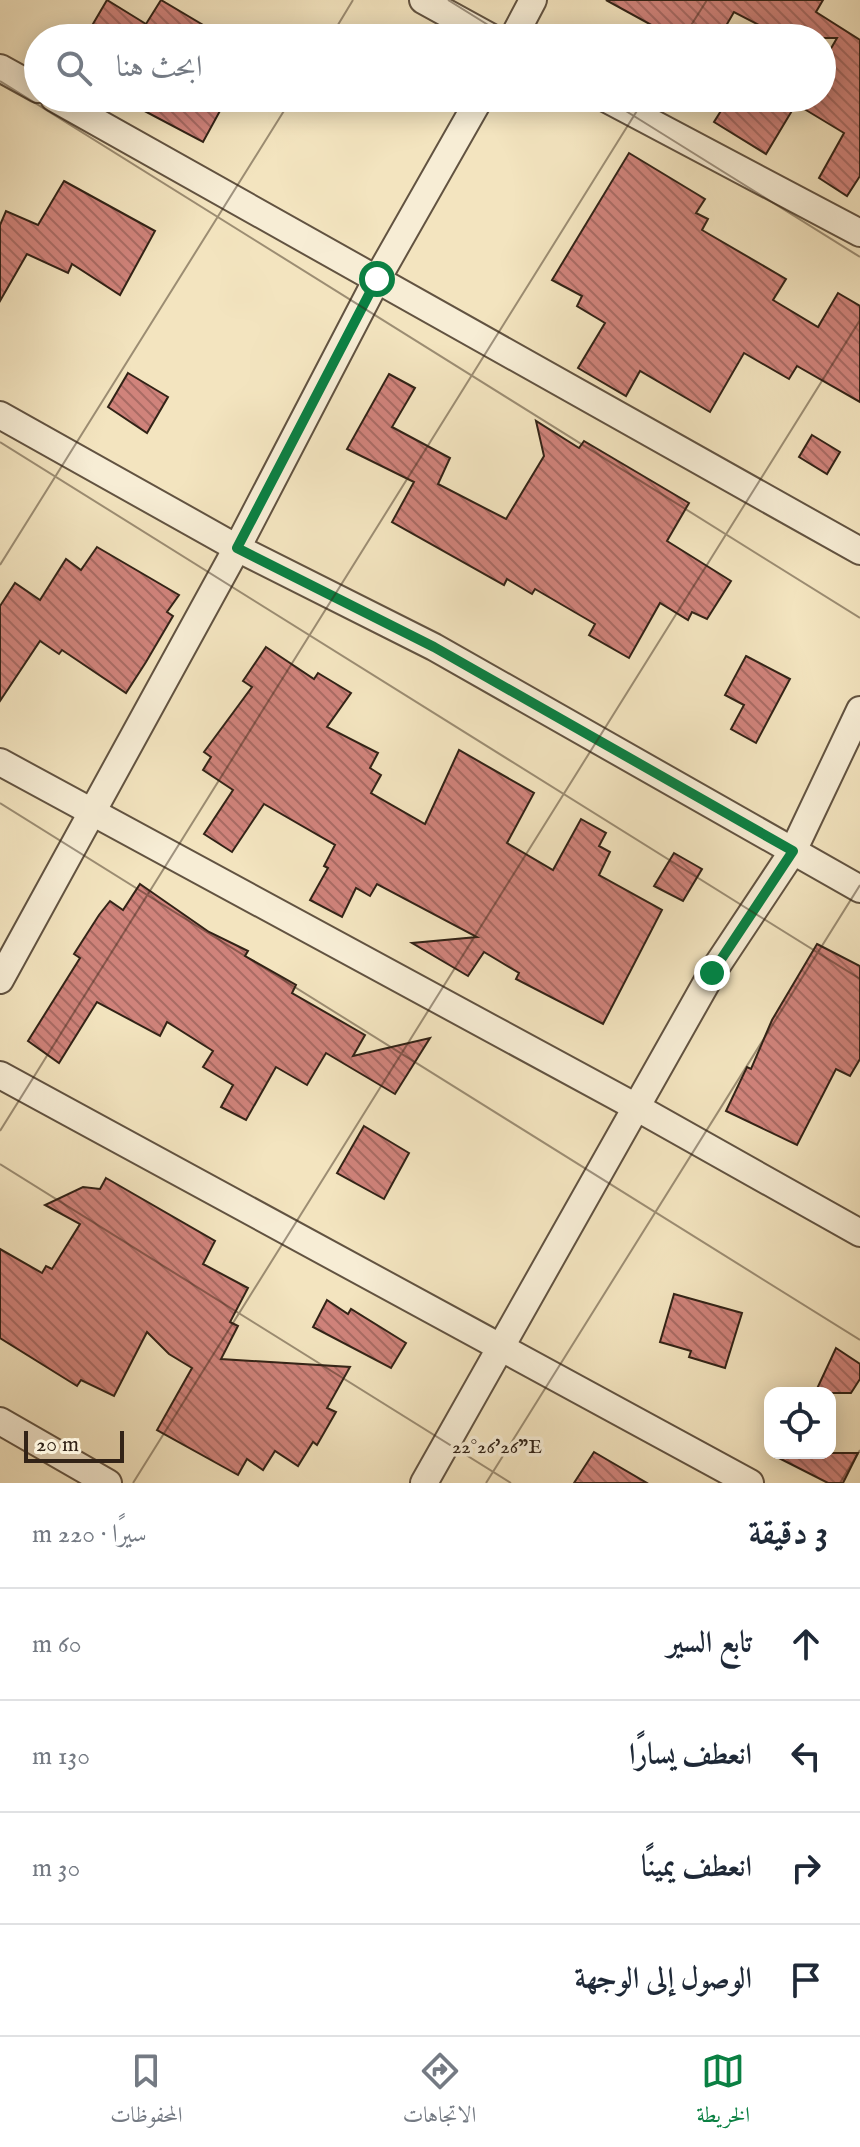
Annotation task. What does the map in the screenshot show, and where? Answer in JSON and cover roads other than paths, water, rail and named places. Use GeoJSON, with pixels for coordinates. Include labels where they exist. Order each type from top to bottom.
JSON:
{"type":"FeatureCollection","features":[{"type":"Feature","properties":{"kind":"street"},"geometry":{"type":"LineString","coordinates":[[423,0],[467,24]]}},
{"type":"Feature","properties":{"kind":"street"},"geometry":{"type":"LineString","coordinates":[[520,24],[533,0]]}},
{"type":"Feature","properties":{"kind":"street"},"geometry":{"type":"LineString","coordinates":[[0,68],[24,81]]}},
{"type":"Feature","properties":{"kind":"street"},"geometry":{"type":"LineString","coordinates":[[79,112],[860,551]]}},
{"type":"Feature","properties":{"kind":"street"},"geometry":{"type":"LineString","coordinates":[[0,980],[237,548],[377,279],[472,112]]}},
{"type":"Feature","properties":{"kind":"street"},"geometry":{"type":"LineString","coordinates":[[631,112],[860,233]]}},
{"type":"Feature","properties":{"kind":"street"},"geometry":{"type":"LineString","coordinates":[[0,415],[237,548],[434,647],[860,889]]}},
{"type":"Feature","properties":{"kind":"street"},"geometry":{"type":"LineString","coordinates":[[424,1483],[502,1351],[712,973],[793,851],[860,710]]}},
{"type":"Feature","properties":{"kind":"street"},"geometry":{"type":"LineString","coordinates":[[0,762],[636,1107],[860,1233]]}},
{"type":"Feature","properties":{"kind":"street"},"geometry":{"type":"LineString","coordinates":[[0,1075],[502,1351],[750,1483]]}},
{"type":"Feature","properties":{"kind":"street"},"geometry":{"type":"LineString","coordinates":[[0,1421],[108,1483]]}}]}
